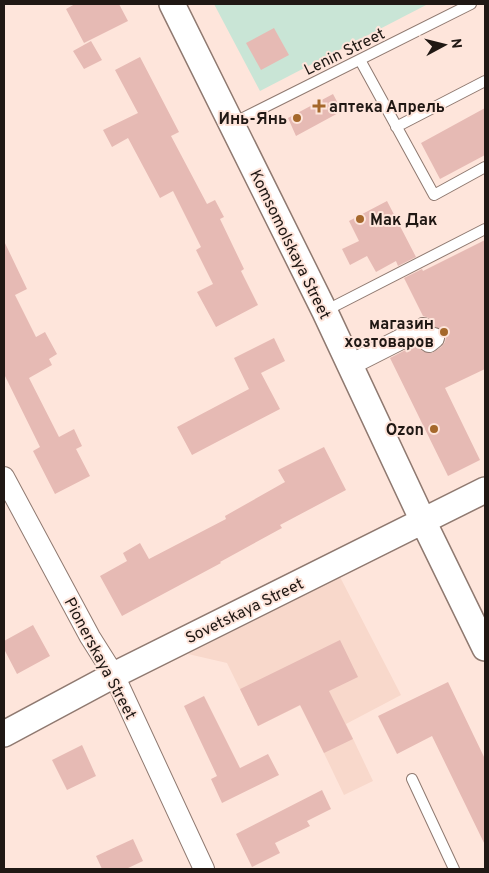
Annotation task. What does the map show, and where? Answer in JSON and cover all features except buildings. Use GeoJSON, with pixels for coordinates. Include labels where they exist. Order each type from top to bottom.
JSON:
{"type":"FeatureCollection","features":[{"type":"Feature","properties":{"kind":"street","name":"Komsomolskaya Street"},"geometry":{"type":"LineString","coordinates":[[172,4],[350,364],[485,648]]}},
{"type":"Feature","properties":{"kind":"street"},"geometry":{"type":"LineString","coordinates":[[350,364],[423,328],[429,342],[434,338]]}},
{"type":"Feature","properties":{"kind":"street","name":"Pionerskaya Street"},"geometry":{"type":"LineString","coordinates":[[4,477],[90,637],[114,675],[204,869]]}},
{"type":"Feature","properties":{"kind":"street","name":"Sovetskaya Street"},"geometry":{"type":"LineString","coordinates":[[4,734],[114,675],[485,490]]}},
{"type":"Feature","properties":{"kind":"lane","name":"Lenin Street"},"geometry":{"type":"LineString","coordinates":[[230,124],[471,4]]}},
{"type":"Feature","properties":{"kind":"lane"},"geometry":{"type":"LineString","coordinates":[[360,60],[434,195],[485,168]]}},
{"type":"Feature","properties":{"kind":"lane"},"geometry":{"type":"LineString","coordinates":[[396,128],[485,81]]}},
{"type":"Feature","properties":{"kind":"lane"},"geometry":{"type":"LineString","coordinates":[[324,312],[485,230]]}},
{"type":"Feature","properties":{"kind":"lane"},"geometry":{"type":"LineString","coordinates":[[412,778],[454,869]]}},
{"type":"Feature","properties":{"kind":"shaded area"},"geometry":{"type":"Polygon","coordinates":[[[340,577],[401,695],[346,724],[373,781],[344,795],[301,705],[258,726],[227,663],[188,654],[340,577]]]}},
{"type":"Feature","properties":{"kind":"green space"},"geometry":{"type":"Polygon","coordinates":[[[214,4],[428,4],[260,91],[214,4]]]}},
{"type":"Feature","properties":{"kind":"place","name":"аптека Апрель"},"geometry":{"type":"Point","coordinates":[319,106]}},
{"type":"Feature","properties":{"kind":"place","name":"Инь-Янь"},"geometry":{"type":"Point","coordinates":[297,118]}},
{"type":"Feature","properties":{"kind":"place","name":"Мак Дак"},"geometry":{"type":"Point","coordinates":[360,219]}},
{"type":"Feature","properties":{"kind":"place","name":"магазин хозтоваров"},"geometry":{"type":"Point","coordinates":[444,332]}},
{"type":"Feature","properties":{"kind":"place","name":"Ozon"},"geometry":{"type":"Point","coordinates":[434,429]}}]}
